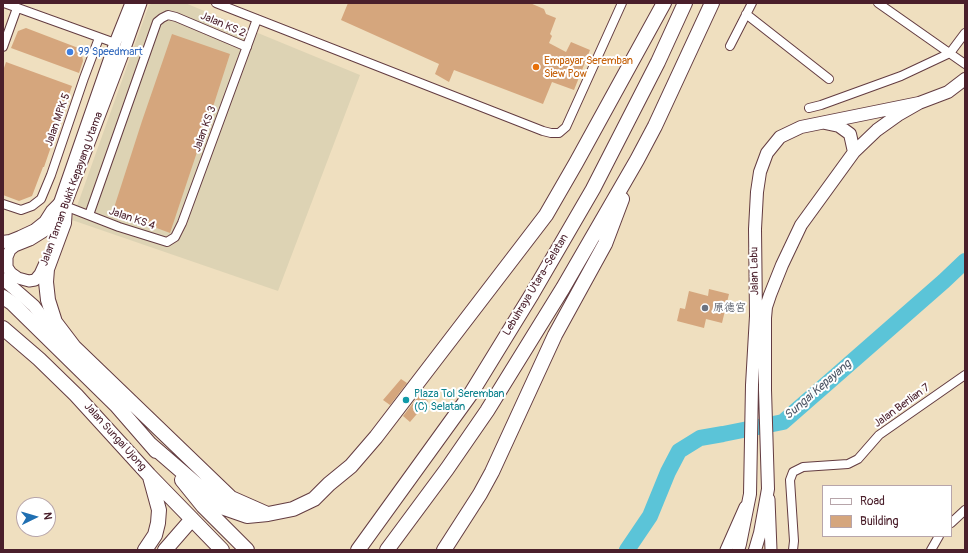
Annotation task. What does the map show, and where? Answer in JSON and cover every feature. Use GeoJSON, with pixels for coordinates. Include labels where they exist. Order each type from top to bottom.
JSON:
{"type":"FeatureCollection","features":[{"type":"Feature","properties":{"kind":"highway"},"geometry":{"type":"LineString","coordinates":[[150,444],[224,508],[247,516],[268,514],[292,509],[314,499],[329,484],[351,466],[376,437],[546,215],[664,3]]}},
{"type":"Feature","properties":{"kind":"highway","name":"Lebuhraya Utara–Selatan"},"geometry":{"type":"LineString","coordinates":[[358,550],[470,395],[532,294],[593,189],[658,62],[685,3]]}},
{"type":"Feature","properties":{"kind":"highway"},"geometry":{"type":"LineString","coordinates":[[388,550],[487,412],[563,288],[637,160],[712,3]]}},
{"type":"Feature","properties":{"kind":"highway"},"geometry":{"type":"LineString","coordinates":[[444,550],[480,494],[492,472],[555,335],[605,244],[637,160]]}},
{"type":"Feature","properties":{"kind":"highway"},"geometry":{"type":"LineString","coordinates":[[63,206],[64,223],[47,269],[46,282],[48,300],[55,322],[74,347],[231,498],[268,514]]}},
{"type":"Feature","properties":{"kind":"highway","name":"Jalan Sungai Ujong"},"geometry":{"type":"LineString","coordinates":[[3,297],[12,303],[116,405],[204,506],[247,550]]}},
{"type":"Feature","properties":{"kind":"highway","name":"Jalan Sungai Ujong"},"geometry":{"type":"LineString","coordinates":[[3,328],[39,359],[76,395],[149,475],[222,550]]}},
{"type":"Feature","properties":{"kind":"highway"},"geometry":{"type":"LineString","coordinates":[[145,550],[155,535],[159,510],[149,475]]}},
{"type":"Feature","properties":{"kind":"highway"},"geometry":{"type":"LineString","coordinates":[[165,550],[192,519]]}},
{"type":"Feature","properties":{"kind":"main road","name":"Jalan Labu"},"geometry":{"type":"LineString","coordinates":[[768,489],[765,390],[766,307],[801,225],[854,152],[877,130],[898,115],[919,103],[948,92],[965,79]]}},
{"type":"Feature","properties":{"kind":"main road","name":"Jalan Labu"},"geometry":{"type":"LineString","coordinates":[[750,494],[752,385],[756,316],[755,229],[757,192],[760,172],[767,153],[780,137],[800,127],[919,103]]}},
{"type":"Feature","properties":{"kind":"main road"},"geometry":{"type":"LineString","coordinates":[[822,123],[839,126],[850,134],[854,152]]}},
{"type":"Feature","properties":{"kind":"main road"},"geometry":{"type":"LineString","coordinates":[[3,242],[10,241],[35,230],[45,222],[52,211],[63,206]]}},
{"type":"Feature","properties":{"kind":"main road"},"geometry":{"type":"LineString","coordinates":[[3,279],[34,306],[48,325],[116,405]]}},
{"type":"Feature","properties":{"kind":"main road"},"geometry":{"type":"LineString","coordinates":[[754,550],[760,533],[768,489]]}},
{"type":"Feature","properties":{"kind":"main road"},"geometry":{"type":"LineString","coordinates":[[738,550],[750,494]]}},
{"type":"Feature","properties":{"kind":"street"},"geometry":{"type":"LineString","coordinates":[[4,3],[115,43]]}},
{"type":"Feature","properties":{"kind":"street","name":"Jalan Taman Bukit Kepayang Utama"},"geometry":{"type":"LineString","coordinates":[[130,3],[115,43],[63,206],[40,274],[35,280],[29,281],[18,278],[11,273],[7,267],[7,257],[10,250],[46,230],[63,206],[124,51],[141,3]]}},
{"type":"Feature","properties":{"kind":"street"},"geometry":{"type":"LineString","coordinates":[[216,3],[551,133],[559,133],[566,128],[622,3]]}},
{"type":"Feature","properties":{"kind":"street"},"geometry":{"type":"LineString","coordinates":[[730,46],[752,3]]}},
{"type":"Feature","properties":{"kind":"street"},"geometry":{"type":"LineString","coordinates":[[883,4],[965,64]]}},
{"type":"Feature","properties":{"kind":"street"},"geometry":{"type":"LineString","coordinates":[[3,47],[17,8]]}},
{"type":"Feature","properties":{"kind":"street"},"geometry":{"type":"LineString","coordinates":[[746,14],[829,79]]}},
{"type":"Feature","properties":{"kind":"street","name":"Jalan KS 2"},"geometry":{"type":"LineString","coordinates":[[89,216],[157,22],[168,15],[176,17],[247,47]]}},
{"type":"Feature","properties":{"kind":"street","name":"Jalan KS 3"},"geometry":{"type":"LineString","coordinates":[[167,242],[175,237],[182,223],[257,19]]}},
{"type":"Feature","properties":{"kind":"street"},"geometry":{"type":"LineString","coordinates":[[809,108],[821,106],[901,76],[950,53],[965,33]]}},
{"type":"Feature","properties":{"kind":"street","name":"Jalan MPK 5"},"geometry":{"type":"LineString","coordinates":[[3,204],[21,210],[32,206],[41,198],[51,175],[99,38]]}},
{"type":"Feature","properties":{"kind":"street","name":"Jalan KS 4"},"geometry":{"type":"LineString","coordinates":[[63,206],[119,227],[167,242]]}},
{"type":"Feature","properties":{"kind":"street","name":"Jalan Berlian 7"},"geometry":{"type":"LineString","coordinates":[[793,550],[794,541],[790,480],[793,472],[802,467],[848,464],[858,459],[879,435],[965,375]]}},
{"type":"Feature","properties":{"kind":"street","name":"Jalan Labu"},"geometry":{"type":"LineString","coordinates":[[768,489],[771,550]]}},
{"type":"Feature","properties":{"kind":"street","name":"Jalan Labu"},"geometry":{"type":"LineString","coordinates":[[726,550],[750,494]]}},
{"type":"Feature","properties":{"kind":"street"},"geometry":{"type":"LineString","coordinates":[[952,522],[965,510]]}},
{"type":"Feature","properties":{"kind":"street"},"geometry":{"type":"LineString","coordinates":[[931,550],[938,537]]}},
{"type":"Feature","properties":{"kind":"shaded area"},"geometry":{"type":"Polygon","coordinates":[[[153,3],[185,3],[360,75],[278,291],[72,220],[149,5],[153,3]]]}},
{"type":"Feature","properties":{"kind":"building"},"geometry":{"type":"Polygon","coordinates":[[[348,3],[530,3],[544,9],[546,14],[556,18],[550,34],[552,36],[549,43],[566,52],[571,42],[590,50],[574,90],[552,82],[543,104],[454,70],[449,82],[435,74],[439,64],[341,20],[348,3]]]}},
{"type":"Feature","properties":{"kind":"building"},"geometry":{"type":"Polygon","coordinates":[[[26,28],[81,49],[83,61],[79,73],[11,48],[18,31],[26,28]]]}},
{"type":"Feature","properties":{"kind":"building"},"geometry":{"type":"Polygon","coordinates":[[[172,34],[230,54],[170,233],[138,221],[137,223],[112,214],[172,34]]]}},
{"type":"Feature","properties":{"kind":"building"},"geometry":{"type":"Polygon","coordinates":[[[6,62],[72,86],[44,167],[32,196],[19,201],[3,195],[3,71],[6,62]]]}},
{"type":"Feature","properties":{"kind":"building","name":"原德宫"},"geometry":{"type":"Polygon","coordinates":[[[709,289],[729,294],[722,323],[706,319],[704,328],[677,321],[680,308],[685,309],[689,291],[708,296],[709,289]]]}},
{"type":"Feature","properties":{"kind":"building"},"geometry":{"type":"Polygon","coordinates":[[[401,379],[407,383],[390,405],[383,400],[401,379]]]}},
{"type":"Feature","properties":{"kind":"building"},"geometry":{"type":"Polygon","coordinates":[[[420,394],[428,401],[410,422],[403,416],[420,394]]]}},
{"type":"Feature","properties":{"kind":"waterway","name":"Sungai Kepayang"},"geometry":{"type":"LineString","coordinates":[[627,550],[650,516],[668,472],[679,451],[700,438],[783,422],[965,261]]}},
{"type":"Feature","properties":{"kind":"place","name":"99 Speedmart"},"geometry":{"type":"Point","coordinates":[70,52]}},
{"type":"Feature","properties":{"kind":"place","name":"Empayar Seremban Siew Pow"},"geometry":{"type":"Point","coordinates":[536,67]}},
{"type":"Feature","properties":{"kind":"place","name":"原德宫"},"geometry":{"type":"Point","coordinates":[705,308]}},
{"type":"Feature","properties":{"kind":"place","name":"Plaza Tol Seremban (C) Selatan"},"geometry":{"type":"Point","coordinates":[406,400]}}]}
